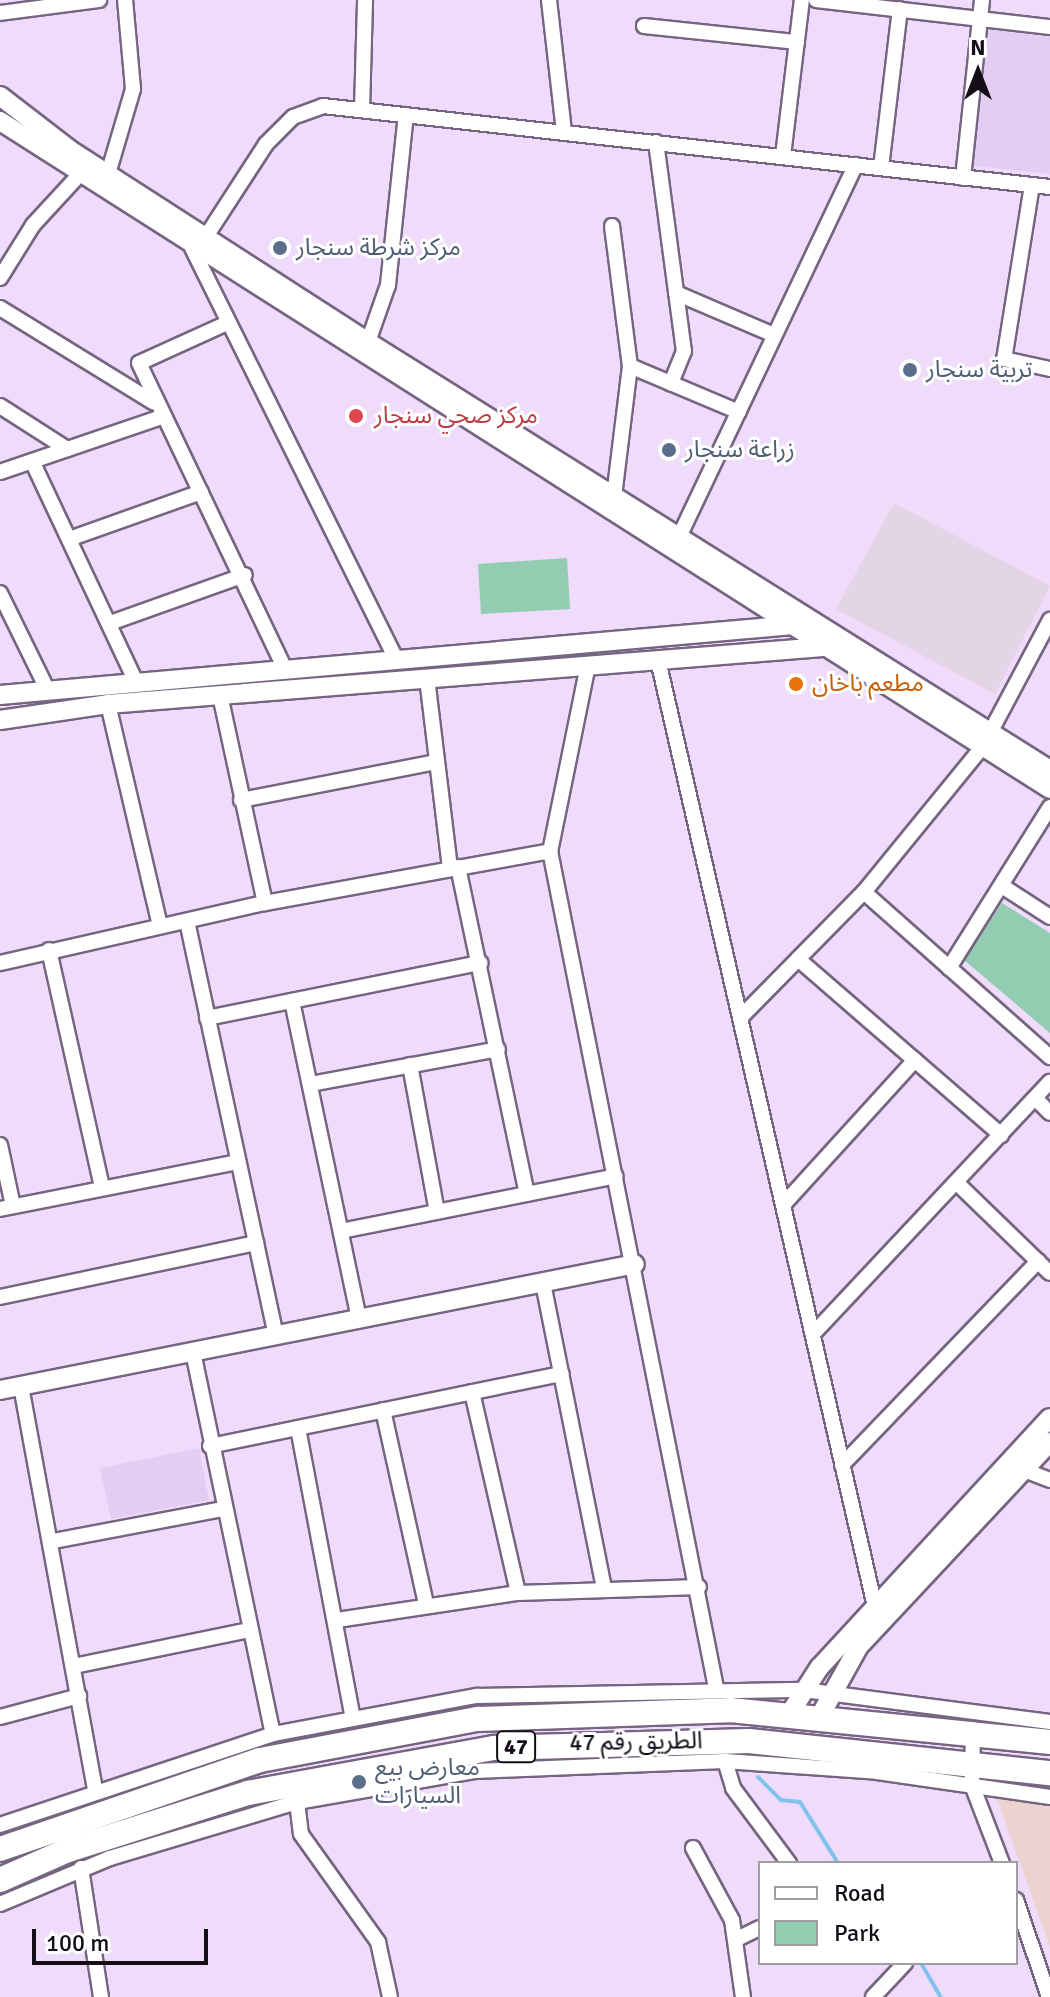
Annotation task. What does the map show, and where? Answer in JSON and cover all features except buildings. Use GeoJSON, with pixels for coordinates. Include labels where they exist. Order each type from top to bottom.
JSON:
{"type":"FeatureCollection","features":[{"type":"Feature","properties":{"kind":"highway","name":"الطريق رقم 47"},"geometry":{"type":"LineString","coordinates":[[0,1849],[186,1771],[404,1728],[687,1699],[1050,1742]]}},
{"type":"Feature","properties":{"kind":"highway","name":"الطريق رقم 47"},"geometry":{"type":"LineString","coordinates":[[0,1880],[74,1859],[248,1793],[370,1766],[813,1744],[971,1760],[1050,1773]]}},
{"type":"Feature","properties":{"kind":"highway"},"geometry":{"type":"LineString","coordinates":[[58,1825],[74,1859]]}},
{"type":"Feature","properties":{"kind":"street"},"geometry":{"type":"LineString","coordinates":[[0,13],[99,0]]}},
{"type":"Feature","properties":{"kind":"street"},"geometry":{"type":"LineString","coordinates":[[108,174],[133,89],[125,0]]}},
{"type":"Feature","properties":{"kind":"street"},"geometry":{"type":"LineString","coordinates":[[362,110],[365,0]]}},
{"type":"Feature","properties":{"kind":"street"},"geometry":{"type":"LineString","coordinates":[[549,0],[564,132]]}},
{"type":"Feature","properties":{"kind":"street"},"geometry":{"type":"LineString","coordinates":[[783,156],[802,0]]}},
{"type":"Feature","properties":{"kind":"street"},"geometry":{"type":"LineString","coordinates":[[816,0],[1050,27]]}},
{"type":"Feature","properties":{"kind":"street"},"geometry":{"type":"LineString","coordinates":[[963,178],[982,0]]}},
{"type":"Feature","properties":{"kind":"street"},"geometry":{"type":"LineString","coordinates":[[881,168],[900,9]]}},
{"type":"Feature","properties":{"kind":"street"},"geometry":{"type":"LineString","coordinates":[[644,26],[797,42]]}},
{"type":"Feature","properties":{"kind":"street"},"geometry":{"type":"LineString","coordinates":[[0,96],[108,174],[679,537],[797,621],[823,647],[987,740],[1050,770]]}},
{"type":"Feature","properties":{"kind":"street"},"geometry":{"type":"LineString","coordinates":[[207,235],[266,144],[293,117],[323,106],[1050,187]]}},
{"type":"Feature","properties":{"kind":"street"},"geometry":{"type":"LineString","coordinates":[[368,342],[388,285],[406,115]]}},
{"type":"Feature","properties":{"kind":"street"},"geometry":{"type":"LineString","coordinates":[[0,121],[78,176],[192,248],[987,740],[1050,789]]}},
{"type":"Feature","properties":{"kind":"street"},"geometry":{"type":"LineString","coordinates":[[656,142],[684,351],[671,383]]}},
{"type":"Feature","properties":{"kind":"street"},"geometry":{"type":"LineString","coordinates":[[679,537],[856,165]]}},
{"type":"Feature","properties":{"kind":"street"},"geometry":{"type":"LineString","coordinates":[[0,278],[33,225],[78,176]]}},
{"type":"Feature","properties":{"kind":"street"},"geometry":{"type":"LineString","coordinates":[[1032,185],[1004,359],[1050,369]]}},
{"type":"Feature","properties":{"kind":"street"},"geometry":{"type":"LineString","coordinates":[[612,226],[630,366],[614,496]]}},
{"type":"Feature","properties":{"kind":"street"},"geometry":{"type":"LineString","coordinates":[[192,248],[225,324],[396,659]]}},
{"type":"Feature","properties":{"kind":"street"},"geometry":{"type":"LineString","coordinates":[[676,293],[774,335]]}},
{"type":"Feature","properties":{"kind":"street"},"geometry":{"type":"LineString","coordinates":[[0,308],[153,402]]}},
{"type":"Feature","properties":{"kind":"street"},"geometry":{"type":"LineString","coordinates":[[225,324],[139,363],[153,402],[245,575],[284,667]]}},
{"type":"Feature","properties":{"kind":"street"},"geometry":{"type":"LineString","coordinates":[[630,366],[739,412]]}},
{"type":"Feature","properties":{"kind":"street"},"geometry":{"type":"LineString","coordinates":[[0,406],[67,449]]}},
{"type":"Feature","properties":{"kind":"street"},"geometry":{"type":"LineString","coordinates":[[0,472],[162,417]]}},
{"type":"Feature","properties":{"kind":"street"},"geometry":{"type":"LineString","coordinates":[[32,461],[135,680]]}},
{"type":"Feature","properties":{"kind":"street"},"geometry":{"type":"LineString","coordinates":[[69,539],[201,492]]}},
{"type":"Feature","properties":{"kind":"street"},"geometry":{"type":"LineString","coordinates":[[110,623],[245,575]]}},
{"type":"Feature","properties":{"kind":"street"},"geometry":{"type":"LineString","coordinates":[[0,593],[46,687]]}},
{"type":"Feature","properties":{"kind":"street"},"geometry":{"type":"LineString","coordinates":[[740,1018],[864,892],[987,740],[1050,620]]}},
{"type":"Feature","properties":{"kind":"street"},"geometry":{"type":"LineString","coordinates":[[0,695],[46,687],[734,632],[797,621]]}},
{"type":"Feature","properties":{"kind":"street"},"geometry":{"type":"LineString","coordinates":[[734,632],[736,653]]}},
{"type":"Feature","properties":{"kind":"street"},"geometry":{"type":"LineString","coordinates":[[0,720],[108,704],[823,647]]}},
{"type":"Feature","properties":{"kind":"street"},"geometry":{"type":"LineString","coordinates":[[658,660],[875,1607]]}},
{"type":"Feature","properties":{"kind":"street"},"geometry":{"type":"LineString","coordinates":[[588,665],[550,851],[635,1264],[716,1688]]}},
{"type":"Feature","properties":{"kind":"street"},"geometry":{"type":"LineString","coordinates":[[427,678],[436,762],[454,868],[481,963],[527,1194]]}},
{"type":"Feature","properties":{"kind":"street"},"geometry":{"type":"LineString","coordinates":[[220,695],[265,903]]}},
{"type":"Feature","properties":{"kind":"street"},"geometry":{"type":"LineString","coordinates":[[108,704],[160,926]]}},
{"type":"Feature","properties":{"kind":"street"},"geometry":{"type":"LineString","coordinates":[[241,800],[436,762]]}},
{"type":"Feature","properties":{"kind":"street"},"geometry":{"type":"LineString","coordinates":[[949,968],[1050,807]]}},
{"type":"Feature","properties":{"kind":"street"},"geometry":{"type":"LineString","coordinates":[[0,963],[265,903],[550,851]]}},
{"type":"Feature","properties":{"kind":"street"},"geometry":{"type":"LineString","coordinates":[[1002,886],[1050,917]]}},
{"type":"Feature","properties":{"kind":"street"},"geometry":{"type":"LineString","coordinates":[[864,892],[1050,1057]]}},
{"type":"Feature","properties":{"kind":"street"},"geometry":{"type":"LineString","coordinates":[[187,921],[276,1336]]}},
{"type":"Feature","properties":{"kind":"street"},"geometry":{"type":"LineString","coordinates":[[49,950],[102,1187]]}},
{"type":"Feature","properties":{"kind":"street"},"geometry":{"type":"LineString","coordinates":[[798,959],[1001,1135]]}},
{"type":"Feature","properties":{"kind":"street"},"geometry":{"type":"LineString","coordinates":[[207,1018],[481,963]]}},
{"type":"Feature","properties":{"kind":"street"},"geometry":{"type":"LineString","coordinates":[[292,1001],[359,1319]]}},
{"type":"Feature","properties":{"kind":"street"},"geometry":{"type":"LineString","coordinates":[[310,1084],[498,1049]]}},
{"type":"Feature","properties":{"kind":"street"},"geometry":{"type":"LineString","coordinates":[[783,1205],[915,1060]]}},
{"type":"Feature","properties":{"kind":"street"},"geometry":{"type":"LineString","coordinates":[[410,1065],[437,1212]]}},
{"type":"Feature","properties":{"kind":"street"},"geometry":{"type":"LineString","coordinates":[[813,1334],[1050,1082]]}},
{"type":"Feature","properties":{"kind":"street"},"geometry":{"type":"LineString","coordinates":[[1035,1098],[1050,1113]]}},
{"type":"Feature","properties":{"kind":"street"},"geometry":{"type":"LineString","coordinates":[[0,1145],[7,1207],[238,1162]]}},
{"type":"Feature","properties":{"kind":"street"},"geometry":{"type":"LineString","coordinates":[[341,1231],[616,1176]]}},
{"type":"Feature","properties":{"kind":"street"},"geometry":{"type":"LineString","coordinates":[[957,1183],[1050,1273]]}},
{"type":"Feature","properties":{"kind":"street"},"geometry":{"type":"LineString","coordinates":[[0,1297],[256,1243]]}},
{"type":"Feature","properties":{"kind":"street"},"geometry":{"type":"LineString","coordinates":[[842,1465],[1038,1261]]}},
{"type":"Feature","properties":{"kind":"street"},"geometry":{"type":"LineString","coordinates":[[0,1390],[635,1264]]}},
{"type":"Feature","properties":{"kind":"street"},"geometry":{"type":"LineString","coordinates":[[543,1283],[604,1589]]}},
{"type":"Feature","properties":{"kind":"street"},"geometry":{"type":"LineString","coordinates":[[193,1352],[223,1509],[273,1734]]}},
{"type":"Feature","properties":{"kind":"street"},"geometry":{"type":"LineString","coordinates":[[210,1446],[562,1374]]}},
{"type":"Feature","properties":{"kind":"street"},"geometry":{"type":"LineString","coordinates":[[21,1386],[53,1541],[95,1789]]}},
{"type":"Feature","properties":{"kind":"street"},"geometry":{"type":"LineString","coordinates":[[472,1392],[518,1593]]}},
{"type":"Feature","properties":{"kind":"street"},"geometry":{"type":"LineString","coordinates":[[383,1410],[426,1604]]}},
{"type":"Feature","properties":{"kind":"street"},"geometry":{"type":"LineString","coordinates":[[790,1713],[804,1690],[875,1607],[1050,1418]]}},
{"type":"Feature","properties":{"kind":"street"},"geometry":{"type":"LineString","coordinates":[[298,1428],[337,1620],[352,1715]]}},
{"type":"Feature","properties":{"kind":"street"},"geometry":{"type":"LineString","coordinates":[[820,1716],[831,1691],[859,1646],[1050,1442]]}},
{"type":"Feature","properties":{"kind":"street"},"geometry":{"type":"LineString","coordinates":[[1024,1470],[1050,1480]]}},
{"type":"Feature","properties":{"kind":"street"},"geometry":{"type":"LineString","coordinates":[[53,1541],[223,1509]]}},
{"type":"Feature","properties":{"kind":"street"},"geometry":{"type":"LineString","coordinates":[[337,1620],[426,1604],[518,1593],[699,1587]]}},
{"type":"Feature","properties":{"kind":"street"},"geometry":{"type":"LineString","coordinates":[[74,1666],[250,1630]]}},
{"type":"Feature","properties":{"kind":"street"},"geometry":{"type":"LineString","coordinates":[[0,1825],[95,1789],[186,1771],[273,1734],[352,1715],[519,1692],[687,1699],[716,1688],[831,1691],[1050,1722]]}},
{"type":"Feature","properties":{"kind":"street"},"geometry":{"type":"LineString","coordinates":[[0,1717],[79,1696]]}},
{"type":"Feature","properties":{"kind":"street"},"geometry":{"type":"LineString","coordinates":[[973,1731],[972,1785],[1001,1861]]}},
{"type":"Feature","properties":{"kind":"street"},"geometry":{"type":"LineString","coordinates":[[0,1904],[74,1859],[297,1802],[443,1775],[644,1750],[972,1785],[1050,1797]]}},
{"type":"Feature","properties":{"kind":"street"},"geometry":{"type":"LineString","coordinates":[[725,1761],[733,1788],[788,1861]]}},
{"type":"Feature","properties":{"kind":"street"},"geometry":{"type":"LineString","coordinates":[[297,1802],[307,1844],[378,1942],[390,1997]]}},
{"type":"Feature","properties":{"kind":"street"},"geometry":{"type":"LineString","coordinates":[[693,1848],[737,1939],[743,1997]]}},
{"type":"Feature","properties":{"kind":"street"},"geometry":{"type":"LineString","coordinates":[[74,1859],[101,1997]]}},
{"type":"Feature","properties":{"kind":"street"},"geometry":{"type":"LineString","coordinates":[[1018,1906],[1049,1997]]}},
{"type":"Feature","properties":{"kind":"street"},"geometry":{"type":"LineString","coordinates":[[737,1939],[758,1929]]}},
{"type":"Feature","properties":{"kind":"street"},"geometry":{"type":"LineString","coordinates":[[873,1997],[903,1965]]}},
{"type":"Feature","properties":{"kind":"shaded area"},"geometry":{"type":"Polygon","coordinates":[[[985,29],[1050,37],[1050,174],[968,165],[985,29]]]}},
{"type":"Feature","properties":{"kind":"shaded area"},"geometry":{"type":"Polygon","coordinates":[[[894,503],[1050,586],[995,694],[836,609],[894,503]]]}},
{"type":"Feature","properties":{"kind":"shaded area"},"geometry":{"type":"Polygon","coordinates":[[[199,1448],[209,1500],[111,1519],[100,1468],[199,1448]]]}},
{"type":"Feature","properties":{"kind":"shaded area"},"geometry":{"type":"Polygon","coordinates":[[[984,1762],[1050,1772],[1050,1947],[984,1762]]]}},
{"type":"Feature","properties":{"kind":"green space"},"geometry":{"type":"Polygon","coordinates":[[[567,558],[570,609],[481,614],[478,564],[567,558]]]}},
{"type":"Feature","properties":{"kind":"green space"},"geometry":{"type":"Polygon","coordinates":[[[1002,903],[1050,933],[1050,1033],[964,960],[1002,903]]]}},
{"type":"Feature","properties":{"kind":"waterway"},"geometry":{"type":"LineString","coordinates":[[758,1777],[781,1800],[800,1802],[837,1861]]}},
{"type":"Feature","properties":{"kind":"waterway"},"geometry":{"type":"LineString","coordinates":[[922,1965],[941,1997]]}},
{"type":"Feature","properties":{"kind":"place","name":"مركز شرطة سنجار"},"geometry":{"type":"Point","coordinates":[280,248]}},
{"type":"Feature","properties":{"kind":"place","name":"تربية سنجار"},"geometry":{"type":"Point","coordinates":[910,370]}},
{"type":"Feature","properties":{"kind":"place","name":"مركز صحي سنجار"},"geometry":{"type":"Point","coordinates":[356,416]}},
{"type":"Feature","properties":{"kind":"place","name":"زراعة سنجار"},"geometry":{"type":"Point","coordinates":[669,450]}},
{"type":"Feature","properties":{"kind":"place","name":"مطعم باخان"},"geometry":{"type":"Point","coordinates":[796,684]}},
{"type":"Feature","properties":{"kind":"place","name":"معارض بيع السيارات"},"geometry":{"type":"Point","coordinates":[359,1782]}}]}
